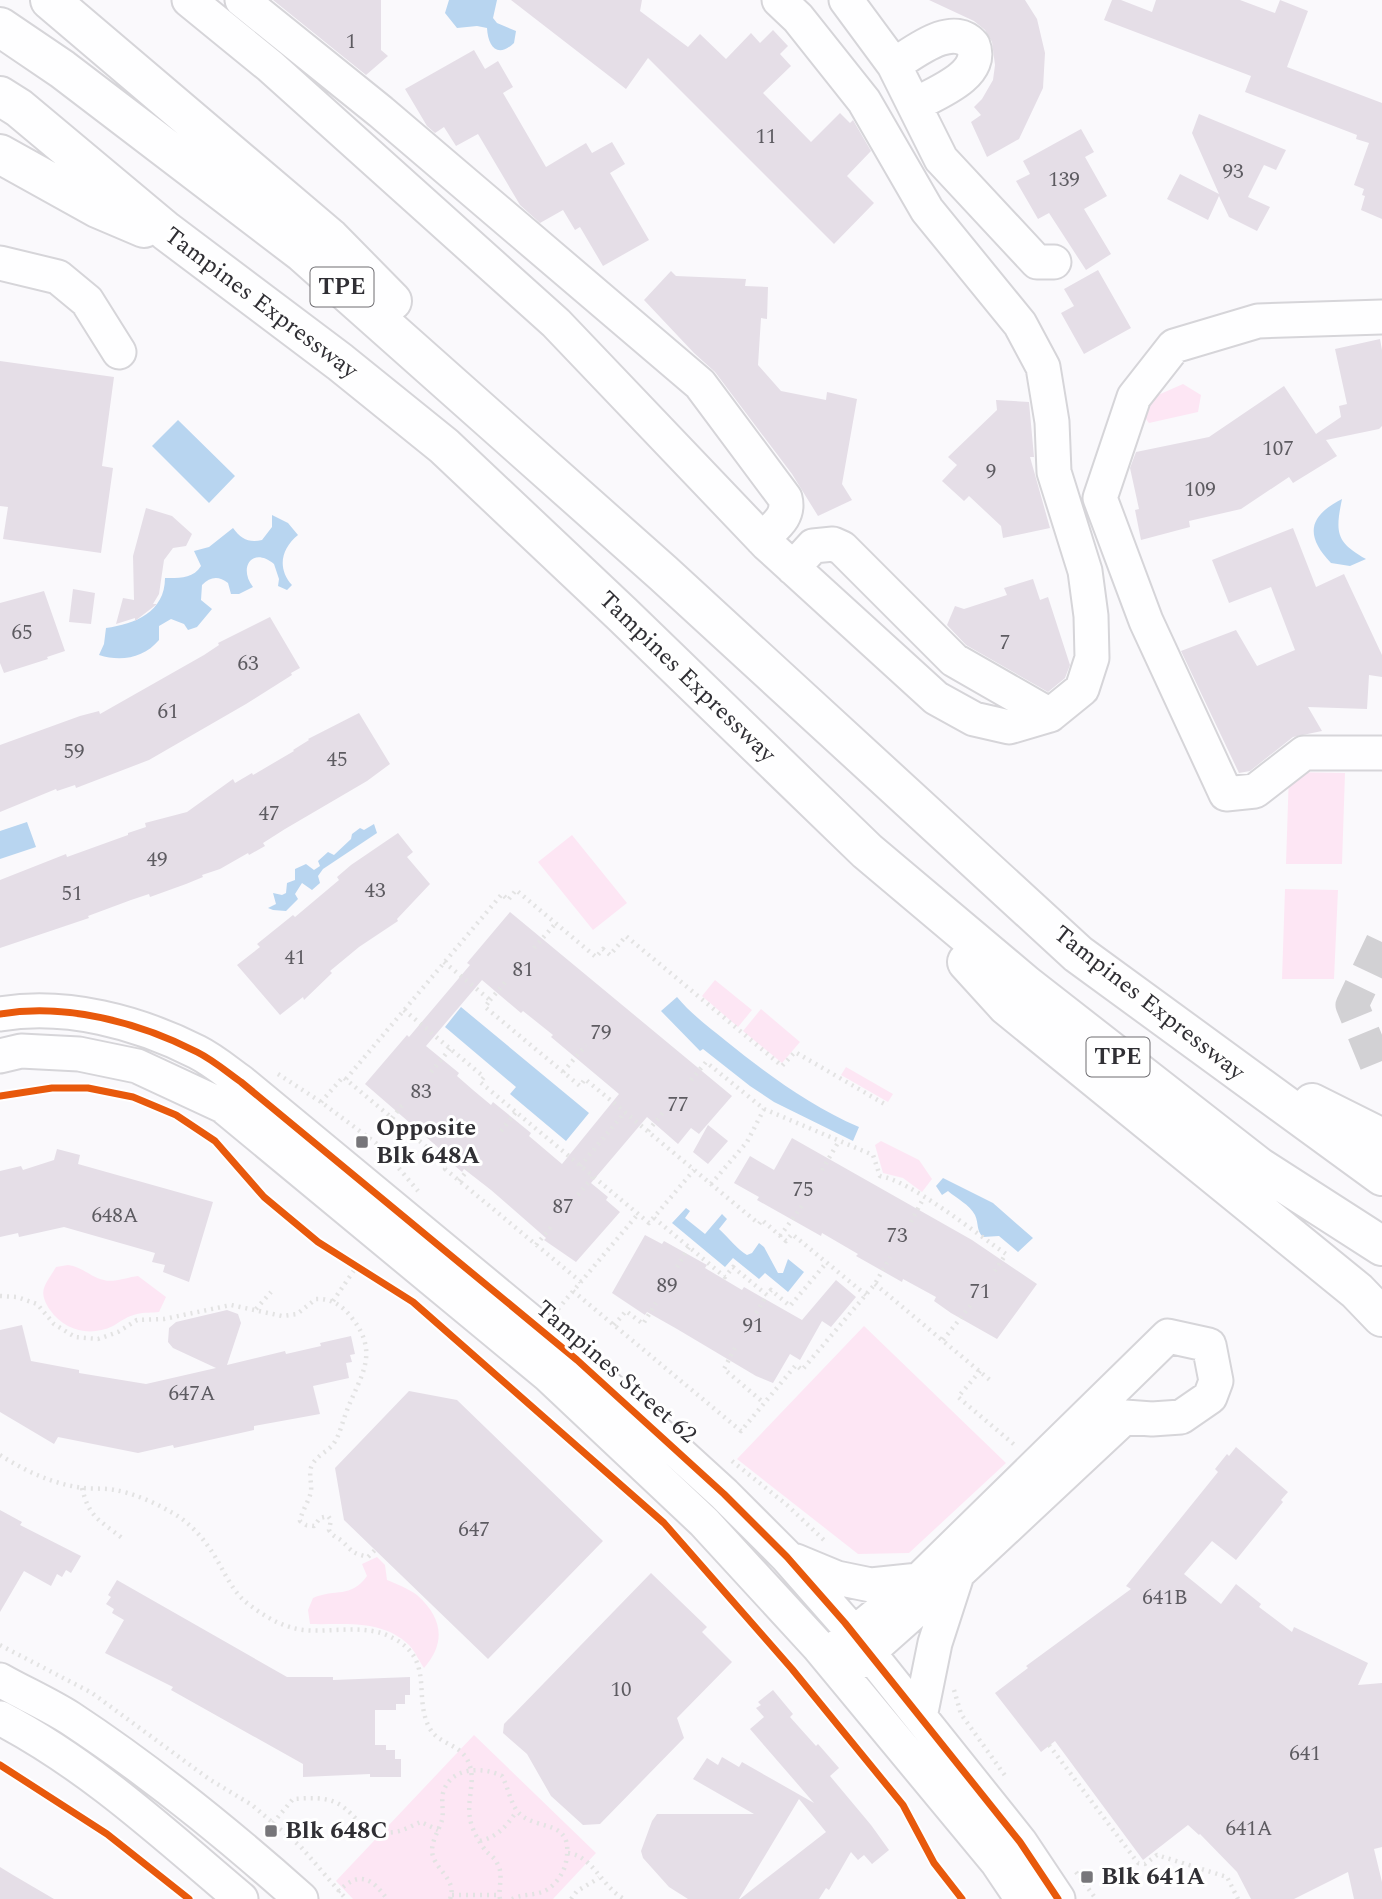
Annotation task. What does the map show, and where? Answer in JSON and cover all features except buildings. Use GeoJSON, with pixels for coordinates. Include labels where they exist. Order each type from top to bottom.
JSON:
{"type":"FeatureCollection","features":[{"type":"Feature","properties":{"kind":"highway"},"geometry":{"type":"LineString","coordinates":[[50,0],[330,238],[663,573]]}},
{"type":"Feature","properties":{"kind":"highway","name":"Tampines Expressway"},"geometry":{"type":"LineString","coordinates":[[0,27],[62,69],[303,253],[663,573],[1078,954],[1382,1177]]}},
{"type":"Feature","properties":{"kind":"highway","name":"Tampines Expressway"},"geometry":{"type":"LineString","coordinates":[[0,96],[19,108],[166,231],[340,362],[444,446],[867,851],[1026,985],[1259,1167],[1382,1246]]}},
{"type":"Feature","properties":{"kind":"highway"},"geometry":{"type":"LineString","coordinates":[[0,154],[115,217],[142,228],[166,231]]}},
{"type":"Feature","properties":{"kind":"highway"},"geometry":{"type":"LineString","coordinates":[[867,851],[1007,1006],[1357,1291],[1382,1317]]}},
{"type":"Feature","properties":{"kind":"highway"},"geometry":{"type":"LineString","coordinates":[[1234,1070],[1265,1074],[1307,1100],[1382,1138]]}},
{"type":"Feature","properties":{"kind":"street"},"geometry":{"type":"LineString","coordinates":[[189,0],[270,66],[556,323],[762,539],[936,698],[974,719],[1009,727],[1050,715],[1082,690],[1092,658],[1091,617],[1085,571],[1054,472],[1052,422],[1043,367],[1020,324],[926,210],[864,101],[798,18],[779,0]]}},
{"type":"Feature","properties":{"kind":"street"},"geometry":{"type":"LineString","coordinates":[[242,0],[381,112],[700,384],[785,498],[786,515],[762,539]]}},
{"type":"Feature","properties":{"kind":"street"},"geometry":{"type":"LineString","coordinates":[[846,0],[894,65],[941,159],[1037,262],[1054,262]]}},
{"type":"Feature","properties":{"kind":"street"},"geometry":{"type":"LineString","coordinates":[[894,65],[947,36],[962,36],[973,45],[975,59],[969,72],[914,105]]}},
{"type":"Feature","properties":{"kind":"street"},"geometry":{"type":"LineString","coordinates":[[0,263],[58,277],[86,301],[119,352]]}},
{"type":"Feature","properties":{"kind":"street"},"geometry":{"type":"LineString","coordinates":[[1382,317],[1258,321],[1174,346],[1134,397],[1100,498],[1146,621],[1226,794],[1255,791],[1304,753],[1382,752]]}},
{"type":"Feature","properties":{"kind":"street"},"geometry":{"type":"LineString","coordinates":[[793,568],[813,546],[833,544],[842,548],[954,660],[1050,715]]}},
{"type":"Feature","properties":{"kind":"street","name":"Tampines Street 62"},"geometry":{"type":"LineString","coordinates":[[0,1014],[19,1010],[76,1012],[144,1030],[199,1053],[242,1082],[577,1360],[724,1494],[787,1557],[861,1643],[1020,1842],[1058,1899]]}},
{"type":"Feature","properties":{"kind":"street","name":"Tampines Street 62"},"geometry":{"type":"LineString","coordinates":[[0,1056],[21,1051],[79,1054],[137,1066],[223,1106],[548,1375],[704,1522],[834,1666],[997,1862],[1021,1899]]}},
{"type":"Feature","properties":{"kind":"street"},"geometry":{"type":"LineString","coordinates":[[834,1666],[861,1643],[958,1573],[1074,1445],[919,1580],[861,1643]]}},
{"type":"Feature","properties":{"kind":"street"},"geometry":{"type":"LineString","coordinates":[[787,1557],[837,1578],[872,1585],[919,1580]]}},
{"type":"Feature","properties":{"kind":"street"},"geometry":{"type":"LineString","coordinates":[[920,1717],[935,1643],[958,1573]]}},
{"type":"Feature","properties":{"kind":"street"},"geometry":{"type":"LineString","coordinates":[[0,1680],[68,1717],[142,1769],[229,1835],[301,1899]]}},
{"type":"Feature","properties":{"kind":"street"},"geometry":{"type":"LineString","coordinates":[[0,1718],[79,1766],[128,1802],[241,1899]]}},
{"type":"Feature","properties":{"kind":"path"},"geometry":{"type":"LineString","coordinates":[[345,1079],[502,894],[508,900],[516,890],[596,957],[603,949],[610,955],[626,936],[782,1066],[794,1052],[888,1106]]}},
{"type":"Feature","properties":{"kind":"path"},"geometry":{"type":"LineString","coordinates":[[534,948],[555,923]]}},
{"type":"Feature","properties":{"kind":"path"},"geometry":{"type":"LineString","coordinates":[[444,962],[490,1000]]}},
{"type":"Feature","properties":{"kind":"path"},"geometry":{"type":"LineString","coordinates":[[508,979],[485,1007],[580,1086],[585,1079],[759,1224],[762,1220],[786,1241],[792,1234],[866,1295]]}},
{"type":"Feature","properties":{"kind":"path"},"geometry":{"type":"LineString","coordinates":[[404,1010],[484,1077],[480,1082],[649,1223],[694,1170]]}},
{"type":"Feature","properties":{"kind":"path"},"geometry":{"type":"LineString","coordinates":[[563,1072],[586,1045]]}},
{"type":"Feature","properties":{"kind":"path"},"geometry":{"type":"LineString","coordinates":[[431,1072],[450,1049]]}},
{"type":"Feature","properties":{"kind":"path"},"geometry":{"type":"LineString","coordinates":[[691,1080],[706,1062],[764,1109],[873,1155],[880,1176],[889,1178],[924,1198],[1006,1254],[994,1272]]}},
{"type":"Feature","properties":{"kind":"path"},"geometry":{"type":"LineString","coordinates":[[321,1102],[342,1077],[345,1079],[448,1165],[445,1169],[581,1282]]}},
{"type":"Feature","properties":{"kind":"path"},"geometry":{"type":"LineString","coordinates":[[392,1118],[404,1103]]}},
{"type":"Feature","properties":{"kind":"path"},"geometry":{"type":"LineString","coordinates":[[711,1184],[747,1142],[764,1109]]}},
{"type":"Feature","properties":{"kind":"path"},"geometry":{"type":"LineString","coordinates":[[648,1131],[665,1110]]}},
{"type":"Feature","properties":{"kind":"path"},"geometry":{"type":"LineString","coordinates":[[501,1131],[516,1112]]}},
{"type":"Feature","properties":{"kind":"path"},"geometry":{"type":"LineString","coordinates":[[580,1166],[625,1112]]}},
{"type":"Feature","properties":{"kind":"path"},"geometry":{"type":"LineString","coordinates":[[822,1170],[839,1140]]}},
{"type":"Feature","properties":{"kind":"path"},"geometry":{"type":"LineString","coordinates":[[459,1181],[474,1162]]}},
{"type":"Feature","properties":{"kind":"path"},"geometry":{"type":"LineString","coordinates":[[578,1195],[594,1177]]}},
{"type":"Feature","properties":{"kind":"path"},"geometry":{"type":"LineString","coordinates":[[911,1222],[924,1198]]}},
{"type":"Feature","properties":{"kind":"path"},"geometry":{"type":"LineString","coordinates":[[780,1236],[802,1206]]}},
{"type":"Feature","properties":{"kind":"path"},"geometry":{"type":"LineString","coordinates":[[555,1313],[638,1214]]}},
{"type":"Feature","properties":{"kind":"path"},"geometry":{"type":"LineString","coordinates":[[654,1218],[725,1277],[733,1267],[767,1295]]}},
{"type":"Feature","properties":{"kind":"path"},"geometry":{"type":"LineString","coordinates":[[536,1245],[552,1226]]}},
{"type":"Feature","properties":{"kind":"path"},"geometry":{"type":"LineString","coordinates":[[677,1267],[689,1247]]}},
{"type":"Feature","properties":{"kind":"path"},"geometry":{"type":"LineString","coordinates":[[573,1291],[741,1431],[796,1365],[803,1370],[875,1284],[890,1257]]}},
{"type":"Feature","properties":{"kind":"path"},"geometry":{"type":"LineString","coordinates":[[347,1260],[368,1274]]}},
{"type":"Feature","properties":{"kind":"path"},"geometry":{"type":"LineString","coordinates":[[756,1313],[771,1290],[790,1306],[827,1262]]}},
{"type":"Feature","properties":{"kind":"path"},"geometry":{"type":"LineString","coordinates":[[333,1301],[357,1266]]}},
{"type":"Feature","properties":{"kind":"path"},"geometry":{"type":"LineString","coordinates":[[875,1284],[991,1381]]}},
{"type":"Feature","properties":{"kind":"path"},"geometry":{"type":"LineString","coordinates":[[256,1309],[271,1292]]}},
{"type":"Feature","properties":{"kind":"path"},"geometry":{"type":"LineString","coordinates":[[0,1296],[17,1297],[37,1304],[54,1324],[75,1337],[98,1339],[118,1332],[137,1320],[164,1319],[231,1305],[282,1316],[296,1314],[316,1299],[333,1301],[361,1330],[366,1358],[365,1373],[337,1439],[331,1447],[318,1455],[310,1468],[312,1488],[309,1500],[301,1511],[300,1521],[314,1526],[320,1518],[328,1516],[331,1520],[328,1530],[352,1553],[368,1558],[375,1550]]}},
{"type":"Feature","properties":{"kind":"path"},"geometry":{"type":"LineString","coordinates":[[614,1325],[626,1311],[643,1324],[656,1303]]}},
{"type":"Feature","properties":{"kind":"path"},"geometry":{"type":"LineString","coordinates":[[943,1340],[971,1305]]}},
{"type":"Feature","properties":{"kind":"path"},"geometry":{"type":"LineString","coordinates":[[735,1348],[724,1369],[764,1403]]}},
{"type":"Feature","properties":{"kind":"path"},"geometry":{"type":"LineString","coordinates":[[980,1371],[958,1397],[1020,1449]]}},
{"type":"Feature","properties":{"kind":"path"},"geometry":{"type":"LineString","coordinates":[[0,1455],[48,1480],[82,1488],[117,1490],[169,1511],[189,1524],[209,1547],[232,1587],[247,1604],[278,1624],[303,1630],[368,1630],[393,1638],[411,1653],[421,1671],[428,1726],[438,1739],[452,1745],[464,1756],[471,1770],[470,1821],[484,1848],[498,1863],[501,1877],[500,1897],[451,1897],[446,1875],[437,1865],[432,1853],[442,1820],[444,1789],[450,1779],[460,1773],[471,1770],[492,1771],[502,1776],[517,1811],[527,1819],[551,1826],[560,1832],[566,1841],[568,1853],[562,1875],[548,1889],[512,1899]]}},
{"type":"Feature","properties":{"kind":"path"},"geometry":{"type":"LineString","coordinates":[[82,1488],[86,1506],[96,1518],[122,1538]]}},
{"type":"Feature","properties":{"kind":"path"},"geometry":{"type":"LineString","coordinates":[[953,1688],[961,1714],[1008,1780]]}},
{"type":"Feature","properties":{"kind":"path"},"geometry":{"type":"LineString","coordinates":[[1049,1745],[1105,1814],[1138,1863],[1145,1864],[1157,1854],[1227,1877],[1238,1899]]}},
{"type":"Feature","properties":{"kind":"path"},"geometry":{"type":"LineString","coordinates":[[273,1823],[293,1799],[323,1798],[341,1805],[361,1826],[370,1830],[396,1832],[421,1822],[438,1830]]}},
{"type":"Feature","properties":{"kind":"path"},"geometry":{"type":"LineString","coordinates":[[481,1841],[492,1838],[503,1830],[517,1811]]}},
{"type":"Feature","properties":{"kind":"path"},"geometry":{"type":"LineString","coordinates":[[568,1853],[579,1854],[593,1866],[599,1878],[624,1899]]}},
{"type":"Feature","properties":{"kind":"path"},"geometry":{"type":"LineString","coordinates":[[1071,1865],[1096,1899]]}},
{"type":"Feature","properties":{"kind":"path"},"geometry":{"type":"LineString","coordinates":[[570,1899],[577,1891],[599,1878]]}},
{"type":"Feature","properties":{"kind":"path"},"geometry":{"type":"LineString","coordinates":[[338,1892],[347,1882],[365,1879],[376,1884],[387,1899]]}},
{"type":"Feature","properties":{"kind":"shaded area"},"geometry":{"type":"Polygon","coordinates":[[[1183,384],[1201,395],[1198,412],[1149,423],[1138,409],[1149,399],[1183,384]]]}},
{"type":"Feature","properties":{"kind":"shaded area"},"geometry":{"type":"Polygon","coordinates":[[[1289,772],[1345,773],[1342,864],[1286,864],[1289,772]]]}},
{"type":"Feature","properties":{"kind":"shaded area"},"geometry":{"type":"Polygon","coordinates":[[[572,835],[627,903],[593,930],[538,862],[572,835]]]}},
{"type":"Feature","properties":{"kind":"shaded area"},"geometry":{"type":"Polygon","coordinates":[[[1285,889],[1338,890],[1334,979],[1282,979],[1285,889]]]}},
{"type":"Feature","properties":{"kind":"shaded area"},"geometry":{"type":"Polygon","coordinates":[[[715,980],[752,1010],[738,1027],[702,996],[715,980]]]}},
{"type":"Feature","properties":{"kind":"shaded area"},"geometry":{"type":"Polygon","coordinates":[[[761,1009],[800,1042],[782,1063],[743,1031],[761,1009]]]}},
{"type":"Feature","properties":{"kind":"shaded area"},"geometry":{"type":"Polygon","coordinates":[[[846,1067],[893,1094],[888,1102],[841,1075],[846,1067]]]}},
{"type":"Feature","properties":{"kind":"shaded area"},"geometry":{"type":"Polygon","coordinates":[[[881,1141],[919,1160],[932,1179],[922,1192],[903,1178],[883,1173],[875,1145],[881,1141]]]}},
{"type":"Feature","properties":{"kind":"shaded area"},"geometry":{"type":"Polygon","coordinates":[[[68,1265],[108,1281],[138,1276],[166,1297],[159,1312],[134,1315],[96,1331],[78,1330],[56,1317],[46,1303],[43,1293],[56,1267],[68,1265]]]}},
{"type":"Feature","properties":{"kind":"shaded area"},"geometry":{"type":"Polygon","coordinates":[[[864,1326],[1006,1463],[909,1553],[858,1554],[737,1459],[864,1326]]]}},
{"type":"Feature","properties":{"kind":"shaded area"},"geometry":{"type":"Polygon","coordinates":[[[377,1557],[385,1565],[387,1580],[417,1595],[426,1604],[436,1622],[436,1649],[424,1668],[409,1645],[387,1631],[362,1625],[310,1624],[308,1610],[313,1598],[355,1588],[367,1576],[362,1564],[377,1557]]]}},
{"type":"Feature","properties":{"kind":"shaded area"},"geometry":{"type":"Polygon","coordinates":[[[474,1735],[596,1853],[553,1899],[353,1899],[336,1881],[474,1735]]]}},
{"type":"Feature","properties":{"kind":"water"},"geometry":{"type":"Polygon","coordinates":[[[449,0],[497,0],[493,18],[497,23],[516,31],[514,43],[508,48],[498,50],[491,45],[487,28],[457,28],[445,13],[449,0]]]}},
{"type":"Feature","properties":{"kind":"water"},"geometry":{"type":"Polygon","coordinates":[[[178,420],[235,476],[209,503],[152,446],[178,420]]]}},
{"type":"Feature","properties":{"kind":"water"},"geometry":{"type":"Polygon","coordinates":[[[1342,499],[1340,535],[1343,542],[1366,559],[1350,566],[1331,563],[1317,544],[1314,535],[1314,527],[1322,512],[1342,499]]]}},
{"type":"Feature","properties":{"kind":"water"},"geometry":{"type":"Polygon","coordinates":[[[272,515],[288,523],[298,535],[288,546],[283,559],[284,572],[292,585],[287,590],[278,586],[279,579],[274,564],[266,559],[254,558],[247,567],[253,587],[239,594],[231,594],[228,583],[221,579],[211,579],[202,585],[201,600],[212,609],[197,627],[188,630],[184,624],[171,619],[159,626],[159,640],[139,655],[116,658],[99,655],[106,628],[137,619],[154,608],[164,590],[165,578],[185,577],[198,570],[201,566],[194,551],[209,547],[233,528],[246,539],[262,540],[272,527],[272,515]]]}},
{"type":"Feature","properties":{"kind":"water"},"geometry":{"type":"Polygon","coordinates":[[[27,822],[36,847],[0,859],[0,831],[27,822]]]}},
{"type":"Feature","properties":{"kind":"water"},"geometry":{"type":"Polygon","coordinates":[[[374,824],[377,833],[323,869],[318,876],[320,883],[312,890],[302,883],[295,894],[298,899],[286,911],[268,908],[276,904],[273,893],[286,893],[287,883],[295,880],[295,869],[306,864],[314,870],[320,866],[318,861],[328,852],[334,855],[351,839],[352,834],[360,828],[364,830],[374,824]]]}},
{"type":"Feature","properties":{"kind":"water"},"geometry":{"type":"Polygon","coordinates":[[[677,997],[700,1020],[773,1077],[823,1109],[859,1127],[853,1141],[774,1102],[703,1049],[700,1051],[661,1011],[677,997]]]}},
{"type":"Feature","properties":{"kind":"water"},"geometry":{"type":"Polygon","coordinates":[[[461,1007],[589,1113],[566,1141],[510,1094],[516,1087],[445,1027],[461,1007]]]}},
{"type":"Feature","properties":{"kind":"water"},"geometry":{"type":"Polygon","coordinates":[[[943,1178],[993,1203],[1033,1238],[1018,1252],[999,1236],[983,1237],[970,1208],[948,1191],[942,1195],[936,1186],[943,1178]]]}},
{"type":"Feature","properties":{"kind":"water"},"geometry":{"type":"Polygon","coordinates":[[[686,1208],[690,1211],[685,1218],[705,1234],[722,1214],[727,1219],[719,1229],[744,1253],[752,1253],[759,1243],[778,1273],[783,1273],[788,1259],[804,1272],[788,1292],[765,1273],[759,1279],[733,1258],[725,1267],[672,1223],[686,1208]]]}},
{"type":"Feature","properties":{"kind":"tunnel"},"geometry":{"type":"LineString","coordinates":[[1382,942],[1352,1005],[1379,1071],[1382,1072]]}},
{"type":"Feature","properties":{"kind":"cycle path"},"geometry":{"type":"LineString","coordinates":[[0,1014],[50,1011],[101,1018],[151,1032],[203,1055],[241,1082],[577,1360],[724,1494],[787,1557],[845,1623],[1020,1842],[1058,1899]]}},
{"type":"Feature","properties":{"kind":"cycle path"},"geometry":{"type":"LineString","coordinates":[[0,1096],[52,1088],[88,1088],[133,1097],[176,1115],[215,1141],[264,1197],[318,1242],[413,1302],[664,1523],[792,1669],[903,1805],[934,1863],[962,1899]]}},
{"type":"Feature","properties":{"kind":"cycle path"},"geometry":{"type":"LineString","coordinates":[[0,1765],[107,1834],[189,1899]]}},
{"type":"Feature","properties":{"kind":"place","name":"Opposite Blk 648A"},"geometry":{"type":"Point","coordinates":[362,1142]}},
{"type":"Feature","properties":{"kind":"place","name":"Blk 648C"},"geometry":{"type":"Point","coordinates":[271,1831]}},
{"type":"Feature","properties":{"kind":"place","name":"Blk 641A"},"geometry":{"type":"Point","coordinates":[1087,1877]}}]}
